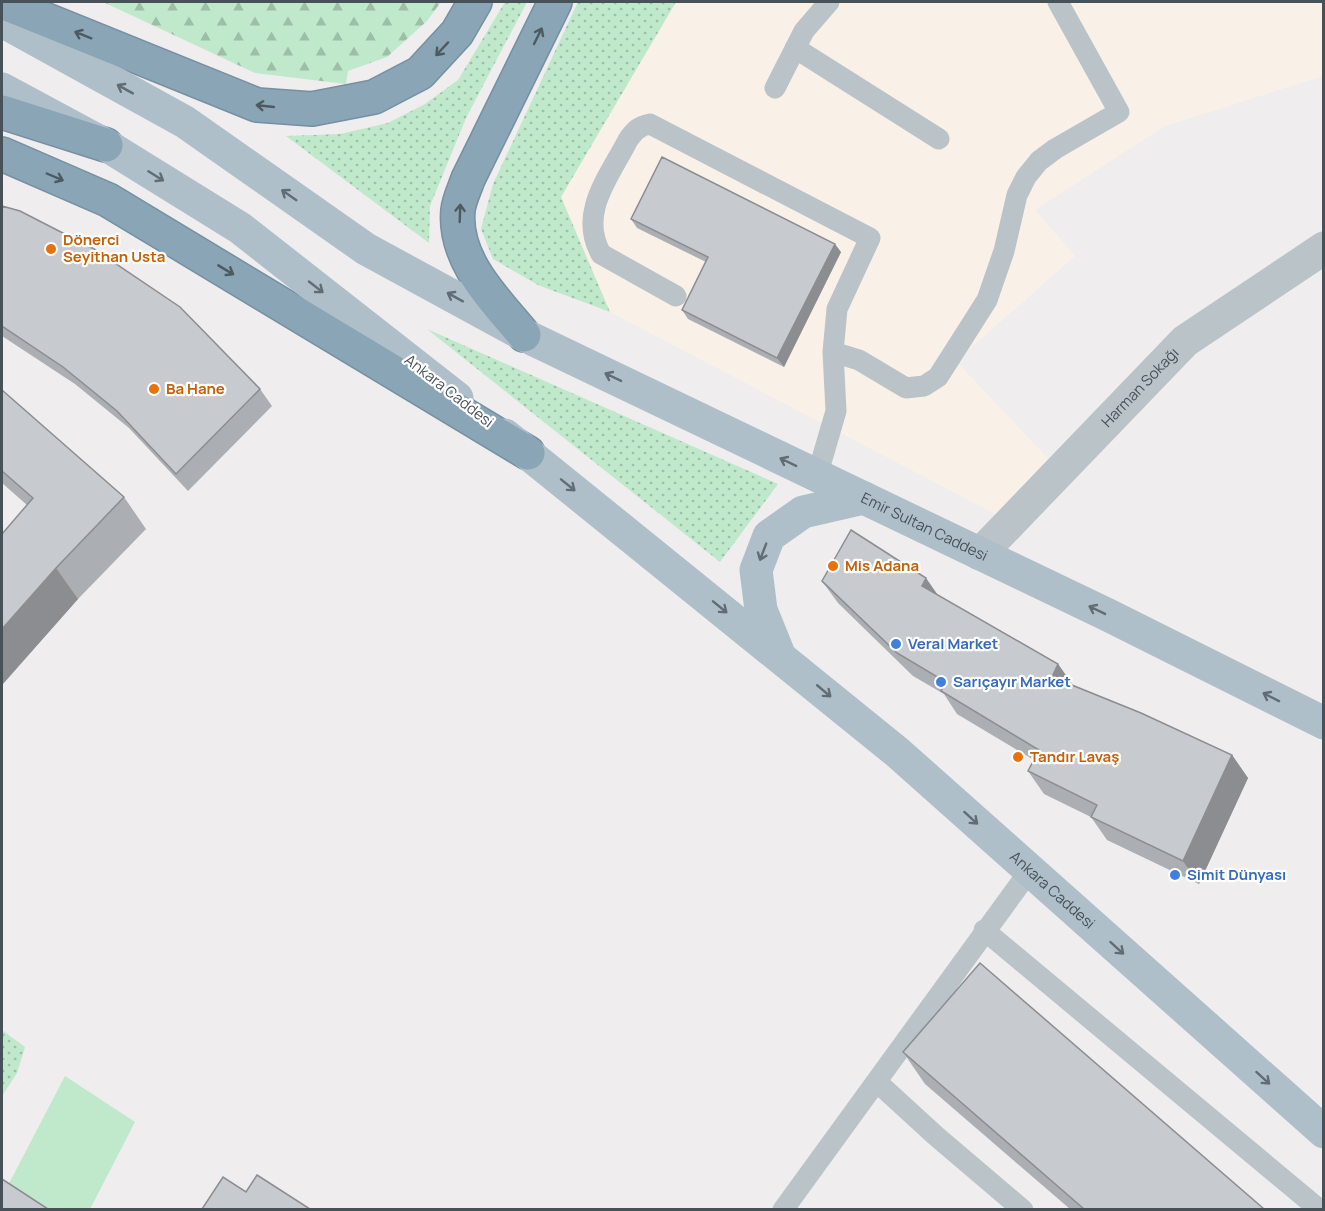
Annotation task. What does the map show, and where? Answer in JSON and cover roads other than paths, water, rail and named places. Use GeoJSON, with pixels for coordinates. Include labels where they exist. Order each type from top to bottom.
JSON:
{"type":"FeatureCollection","features":[{"type":"Feature","properties":{"kind":"highway"},"geometry":{"type":"LineString","coordinates":[[2,2],[256,105],[312,109],[374,97],[420,73],[458,33],[476,2]]}},
{"type":"Feature","properties":{"kind":"highway"},"geometry":{"type":"LineString","coordinates":[[524,335],[479,281],[461,241],[458,210],[468,178],[555,2]]}},
{"type":"Feature","properties":{"kind":"highway"},"geometry":{"type":"LineString","coordinates":[[2,112],[106,145]]}},
{"type":"Feature","properties":{"kind":"highway"},"geometry":{"type":"LineString","coordinates":[[2,153],[108,200],[528,453]]}},
{"type":"Feature","properties":{"kind":"main road","name":"Emir Sultan Caddesi"},"geometry":{"type":"LineString","coordinates":[[2,21],[185,122],[366,249],[524,335],[980,554],[1323,723]]}},
{"type":"Feature","properties":{"kind":"main road","name":"Ankara Caddesi"},"geometry":{"type":"LineString","coordinates":[[2,89],[106,145],[240,228],[528,453],[897,752],[1323,1132]]}},
{"type":"Feature","properties":{"kind":"main road","name":"Ankara Caddesi"},"geometry":{"type":"LineString","coordinates":[[778,654],[761,610],[756,570],[769,536],[803,512],[864,498]]}},
{"type":"Feature","properties":{"kind":"street","name":"Harman Sokağı"},"geometry":{"type":"LineString","coordinates":[[980,554],[1185,341],[1323,248]]}},
{"type":"Feature","properties":{"kind":"lane"},"geometry":{"type":"LineString","coordinates":[[775,88],[804,31],[829,2]]}},
{"type":"Feature","properties":{"kind":"lane"},"geometry":{"type":"LineString","coordinates":[[833,352],[858,360],[906,388],[924,386],[938,377],[987,300],[1004,251],[1017,195],[1026,177],[1039,161],[1055,148],[1119,112],[1058,2]]}},
{"type":"Feature","properties":{"kind":"lane"},"geometry":{"type":"LineString","coordinates":[[795,48],[939,139]]}},
{"type":"Feature","properties":{"kind":"lane"},"geometry":{"type":"LineString","coordinates":[[676,296],[601,254],[591,228],[593,209],[632,133],[650,124],[870,237],[837,309],[833,352],[836,411],[817,476]]}},
{"type":"Feature","properties":{"kind":"lane"},"geometry":{"type":"LineString","coordinates":[[783,1209],[878,1082],[984,930],[1030,870]]}},
{"type":"Feature","properties":{"kind":"lane"},"geometry":{"type":"LineString","coordinates":[[984,930],[1320,1209]]}},
{"type":"Feature","properties":{"kind":"lane"},"geometry":{"type":"LineString","coordinates":[[878,1082],[1023,1209]]}},
{"type":"Feature","properties":{"kind":"place","name":"Dönerci Seyithan Usta"},"geometry":{"type":"Point","coordinates":[51,249]}},
{"type":"Feature","properties":{"kind":"place","name":"Ba Hane"},"geometry":{"type":"Point","coordinates":[154,389]}},
{"type":"Feature","properties":{"kind":"place","name":"Mis Adana"},"geometry":{"type":"Point","coordinates":[833,566]}},
{"type":"Feature","properties":{"kind":"place","name":"Veral Market"},"geometry":{"type":"Point","coordinates":[896,644]}},
{"type":"Feature","properties":{"kind":"place","name":"Sarıçayır Market"},"geometry":{"type":"Point","coordinates":[941,682]}},
{"type":"Feature","properties":{"kind":"place","name":"Tandır Lavaş"},"geometry":{"type":"Point","coordinates":[1018,757]}},
{"type":"Feature","properties":{"kind":"place","name":"Simit Dünyası"},"geometry":{"type":"Point","coordinates":[1175,875]}}]}
